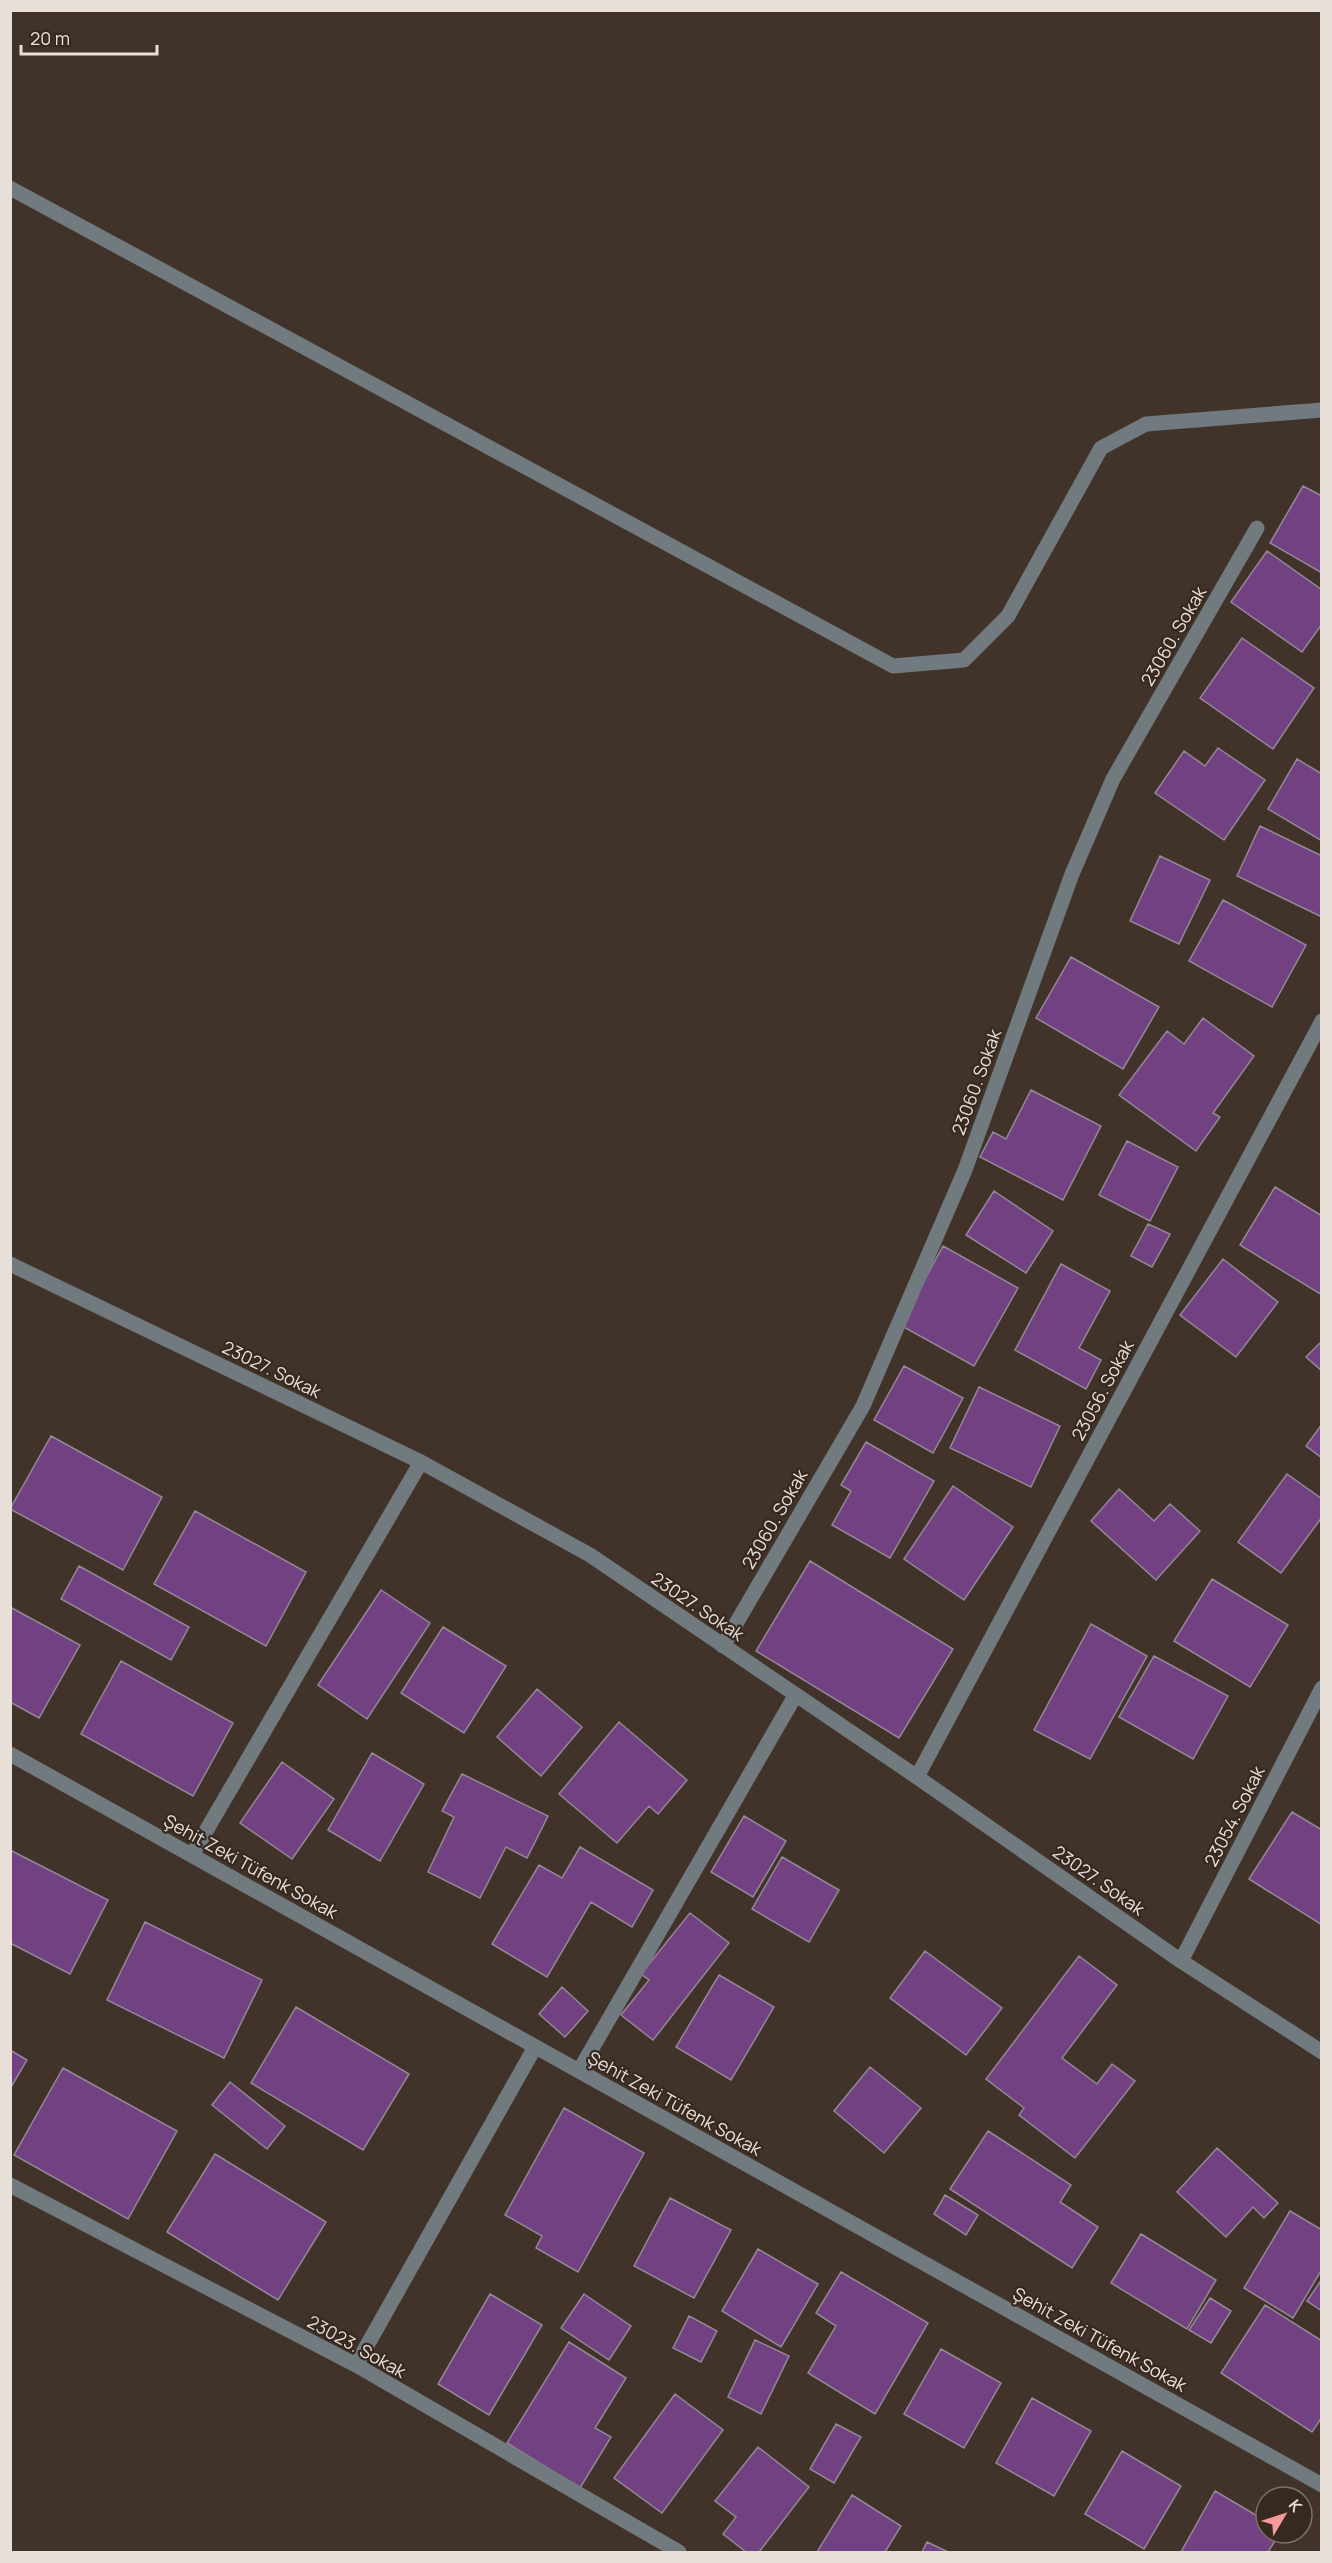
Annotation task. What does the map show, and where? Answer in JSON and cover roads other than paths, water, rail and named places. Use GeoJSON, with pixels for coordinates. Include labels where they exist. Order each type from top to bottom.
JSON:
{"type":"FeatureCollection","features":[{"type":"Feature","properties":{"kind":"street"},"geometry":{"type":"LineString","coordinates":[[10,188],[892,666],[964,660],[1008,616],[1101,448],[1146,424],[1322,410]]}},
{"type":"Feature","properties":{"kind":"street","name":"23060. Sokak"},"geometry":{"type":"LineString","coordinates":[[723,1646],[863,1406],[965,1170],[1072,874],[1113,779],[1257,528]]}},
{"type":"Feature","properties":{"kind":"street","name":"23056. Sokak"},"geometry":{"type":"LineString","coordinates":[[917,1777],[1322,1021]]}},
{"type":"Feature","properties":{"kind":"street","name":"23027. Sokak"},"geometry":{"type":"LineString","coordinates":[[10,1264],[421,1462],[590,1555],[917,1777],[1181,1961],[1322,2052]]}},
{"type":"Feature","properties":{"kind":"street"},"geometry":{"type":"LineString","coordinates":[[192,1856],[421,1462]]}},
{"type":"Feature","properties":{"kind":"street","name":"23054. Sokak"},"geometry":{"type":"LineString","coordinates":[[1181,1961],[1322,1688]]}},
{"type":"Feature","properties":{"kind":"street"},"geometry":{"type":"LineString","coordinates":[[579,2071],[795,1696]]}},
{"type":"Feature","properties":{"kind":"street","name":"Şehit Zeki Tüfenk Sokak"},"geometry":{"type":"LineString","coordinates":[[10,1754],[1322,2485]]}},
{"type":"Feature","properties":{"kind":"street"},"geometry":{"type":"LineString","coordinates":[[356,2365],[535,2047]]}},
{"type":"Feature","properties":{"kind":"street","name":"23023. Sokak"},"geometry":{"type":"LineString","coordinates":[[10,2185],[356,2365],[679,2553]]}}]}
